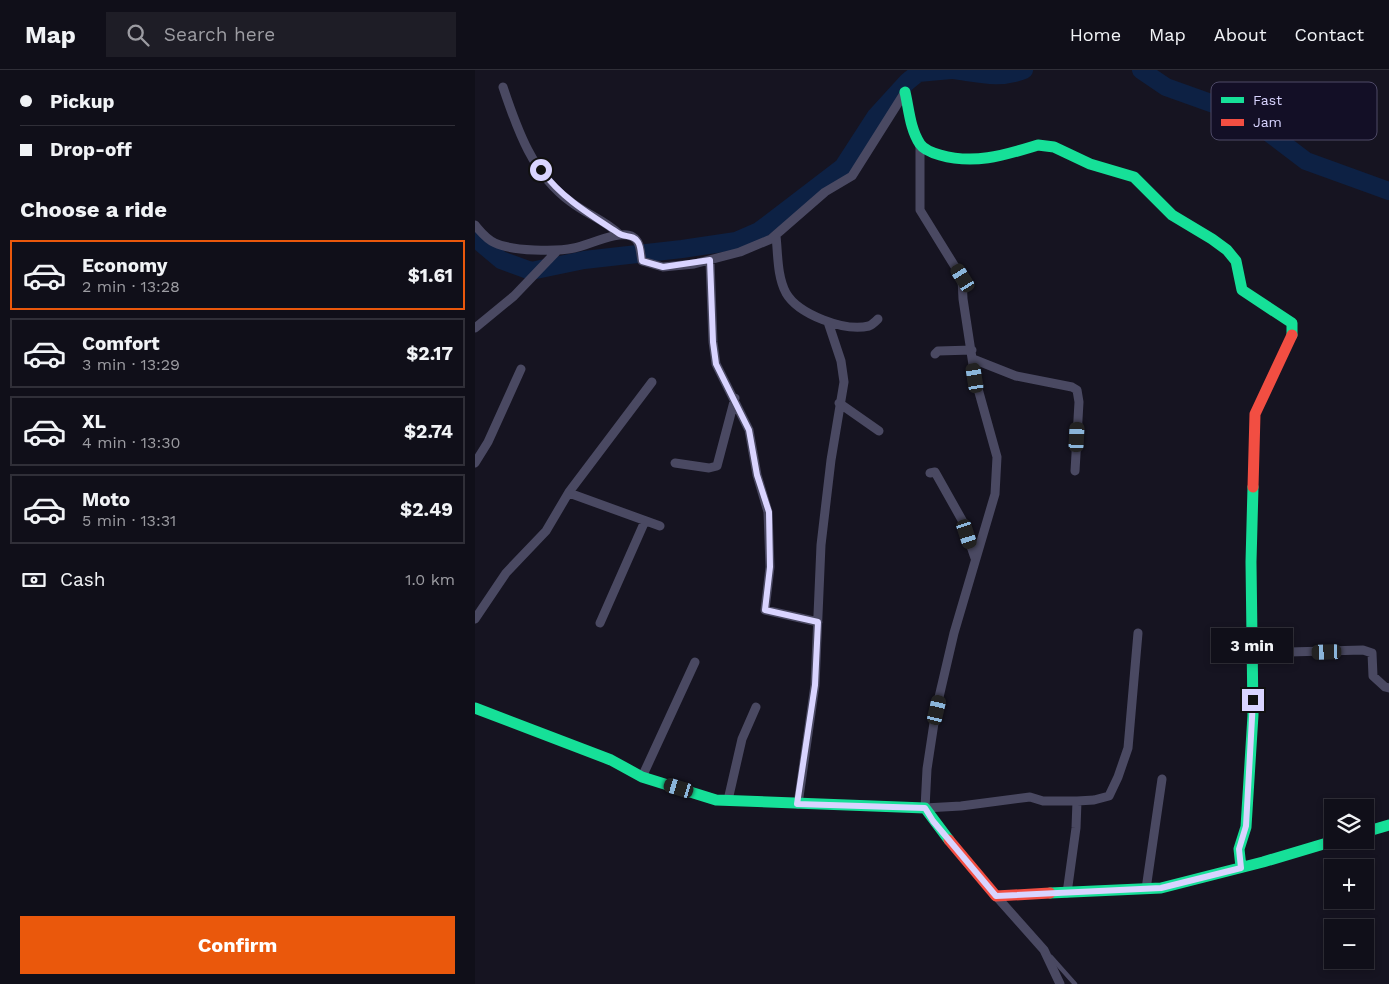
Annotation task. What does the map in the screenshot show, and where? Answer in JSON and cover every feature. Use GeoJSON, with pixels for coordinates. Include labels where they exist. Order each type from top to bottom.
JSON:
{"type":"FeatureCollection","features":[{"type":"Feature","properties":{"kind":"street"},"geometry":{"type":"LineString","coordinates":[[503,87],[518,131],[531,155],[550,182],[572,203],[604,222],[619,234]]}},
{"type":"Feature","properties":{"kind":"street"},"geometry":{"type":"LineString","coordinates":[[905,92],[920,144],[921,210],[963,278],[963,299],[972,355],[997,457],[995,494],[954,632],[937,710],[927,769],[925,808],[933,821],[996,896],[1045,950],[1060,984]]}},
{"type":"Feature","properties":{"kind":"street"},"geometry":{"type":"LineString","coordinates":[[475,225],[485,237],[495,243],[513,247],[558,250],[577,248],[619,234],[632,236],[639,243],[642,261],[663,267],[710,260],[740,252],[767,242],[776,236],[825,192],[852,176],[905,92]]}},
{"type":"Feature","properties":{"kind":"street"},"geometry":{"type":"LineString","coordinates":[[920,144],[939,155],[962,161],[978,162],[1038,145],[1048,145],[1063,149],[1096,167],[1134,178],[1171,214],[1211,236],[1225,247],[1236,260],[1238,284],[1241,290],[1293,323],[1292,336],[1255,414],[1251,562],[1253,715],[1246,826],[1239,849],[1241,868]]}},
{"type":"Feature","properties":{"kind":"street"},"geometry":{"type":"LineString","coordinates":[[776,236],[781,279],[788,296],[798,307],[828,322],[846,326],[869,326],[878,320]]}},
{"type":"Feature","properties":{"kind":"street"},"geometry":{"type":"LineString","coordinates":[[475,328],[514,296],[558,250]]}},
{"type":"Feature","properties":{"kind":"street"},"geometry":{"type":"LineString","coordinates":[[710,260],[714,354],[722,377],[735,398],[753,442],[757,475],[769,512],[770,567],[765,610],[818,622]]}},
{"type":"Feature","properties":{"kind":"street"},"geometry":{"type":"LineString","coordinates":[[797,804],[815,685],[821,545],[844,375],[828,322]]}},
{"type":"Feature","properties":{"kind":"street"},"geometry":{"type":"LineString","coordinates":[[935,354],[937,351],[972,355],[1016,376],[1072,387],[1077,390],[1079,402],[1075,471]]}},
{"type":"Feature","properties":{"kind":"street"},"geometry":{"type":"LineString","coordinates":[[475,463],[488,442],[521,369]]}},
{"type":"Feature","properties":{"kind":"street"},"geometry":{"type":"LineString","coordinates":[[475,619],[506,573],[546,531],[569,493],[652,382]]}},
{"type":"Feature","properties":{"kind":"street"},"geometry":{"type":"LineString","coordinates":[[675,463],[709,468],[717,466],[735,398]]}},
{"type":"Feature","properties":{"kind":"street"},"geometry":{"type":"LineString","coordinates":[[839,403],[879,431]]}},
{"type":"Feature","properties":{"kind":"street"},"geometry":{"type":"LineString","coordinates":[[930,473],[935,472],[954,503],[975,559]]}},
{"type":"Feature","properties":{"kind":"street"},"geometry":{"type":"LineString","coordinates":[[569,493],[660,526]]}},
{"type":"Feature","properties":{"kind":"street"},"geometry":{"type":"LineString","coordinates":[[600,624],[645,520]]}},
{"type":"Feature","properties":{"kind":"street"},"geometry":{"type":"LineString","coordinates":[[475,708],[611,760],[642,777],[716,800],[925,808],[961,806],[1030,796],[1043,800],[1094,800],[1109,796],[1128,748],[1138,633]]}},
{"type":"Feature","properties":{"kind":"street"},"geometry":{"type":"LineString","coordinates":[[1252,654],[1363,650],[1372,653],[1373,676],[1385,687],[1389,688]]}},
{"type":"Feature","properties":{"kind":"street"},"geometry":{"type":"LineString","coordinates":[[642,777],[695,662]]}},
{"type":"Feature","properties":{"kind":"street"},"geometry":{"type":"LineString","coordinates":[[728,800],[742,739],[756,707]]}},
{"type":"Feature","properties":{"kind":"street"},"geometry":{"type":"LineString","coordinates":[[1146,890],[1162,779]]}},
{"type":"Feature","properties":{"kind":"street"},"geometry":{"type":"LineString","coordinates":[[1067,893],[1073,852],[1077,801]]}},
{"type":"Feature","properties":{"kind":"street"},"geometry":{"type":"LineString","coordinates":[[1374,829],[1389,825]]}},
{"type":"Feature","properties":{"kind":"street"},"geometry":{"type":"LineString","coordinates":[[996,896],[1161,888],[1241,868],[1324,844]]}},
{"type":"Feature","properties":{"kind":"lane"},"geometry":{"type":"LineString","coordinates":[[1045,950],[1075,984]]}},
{"type":"Feature","properties":{"kind":"waterway"},"geometry":{"type":"LineString","coordinates":[[475,238],[501,260],[531,271],[584,260],[736,241],[759,231],[843,167],[876,116],[907,82],[918,73],[951,70]]}},
{"type":"Feature","properties":{"kind":"waterway"},"geometry":{"type":"LineString","coordinates":[[953,70],[997,75],[1006,75],[1024,70]]}},
{"type":"Feature","properties":{"kind":"waterway"},"geometry":{"type":"LineString","coordinates":[[1141,70],[1166,87],[1211,103]]}},
{"type":"Feature","properties":{"kind":"waterway"},"geometry":{"type":"LineString","coordinates":[[1278,140],[1306,161],[1389,191]]}},
{"type":"Feature","properties":{"kind":"traffic: fast"},"geometry":{"type":"LineString","coordinates":[[905,92],[912,125],[917,138],[924,148],[934,153],[953,158],[978,159],[990,158],[1038,145],[1054,147],[1090,164],[1134,177],[1172,215],[1227,250],[1236,261],[1242,290],[1292,323],[1292,335]]}},
{"type":"Feature","properties":{"kind":"traffic: fast"},"geometry":{"type":"LineString","coordinates":[[1241,867],[1239,849],[1246,827],[1253,715],[1251,562],[1253,487]]}},
{"type":"Feature","properties":{"kind":"traffic: fast"},"geometry":{"type":"LineString","coordinates":[[475,708],[611,760],[642,777],[716,800],[925,808],[949,840]]}},
{"type":"Feature","properties":{"kind":"traffic: fast"},"geometry":{"type":"LineString","coordinates":[[1374,829],[1389,825]]}},
{"type":"Feature","properties":{"kind":"traffic: fast"},"geometry":{"type":"LineString","coordinates":[[1050,893],[1161,888],[1263,862],[1324,844]]}},
{"type":"Feature","properties":{"kind":"traffic: jam"},"geometry":{"type":"LineString","coordinates":[[1253,487],[1255,414],[1292,335]]}},
{"type":"Feature","properties":{"kind":"traffic: jam"},"geometry":{"type":"LineString","coordinates":[[949,840],[996,896],[1050,893]]}},
{"type":"Feature","properties":{"kind":"route"},"geometry":{"type":"LineString","coordinates":[[541,170],[563,196],[572,203],[604,222],[619,234],[632,236],[639,243],[642,261],[654,266],[663,267],[694,264],[710,260],[713,342],[716,364],[735,398],[749,430],[753,442],[757,475],[769,512],[770,567],[765,610],[818,622],[815,685],[801,793],[797,804],[925,808],[933,821],[996,896],[1161,888],[1241,868],[1239,849],[1246,826],[1253,700]]}}]}
